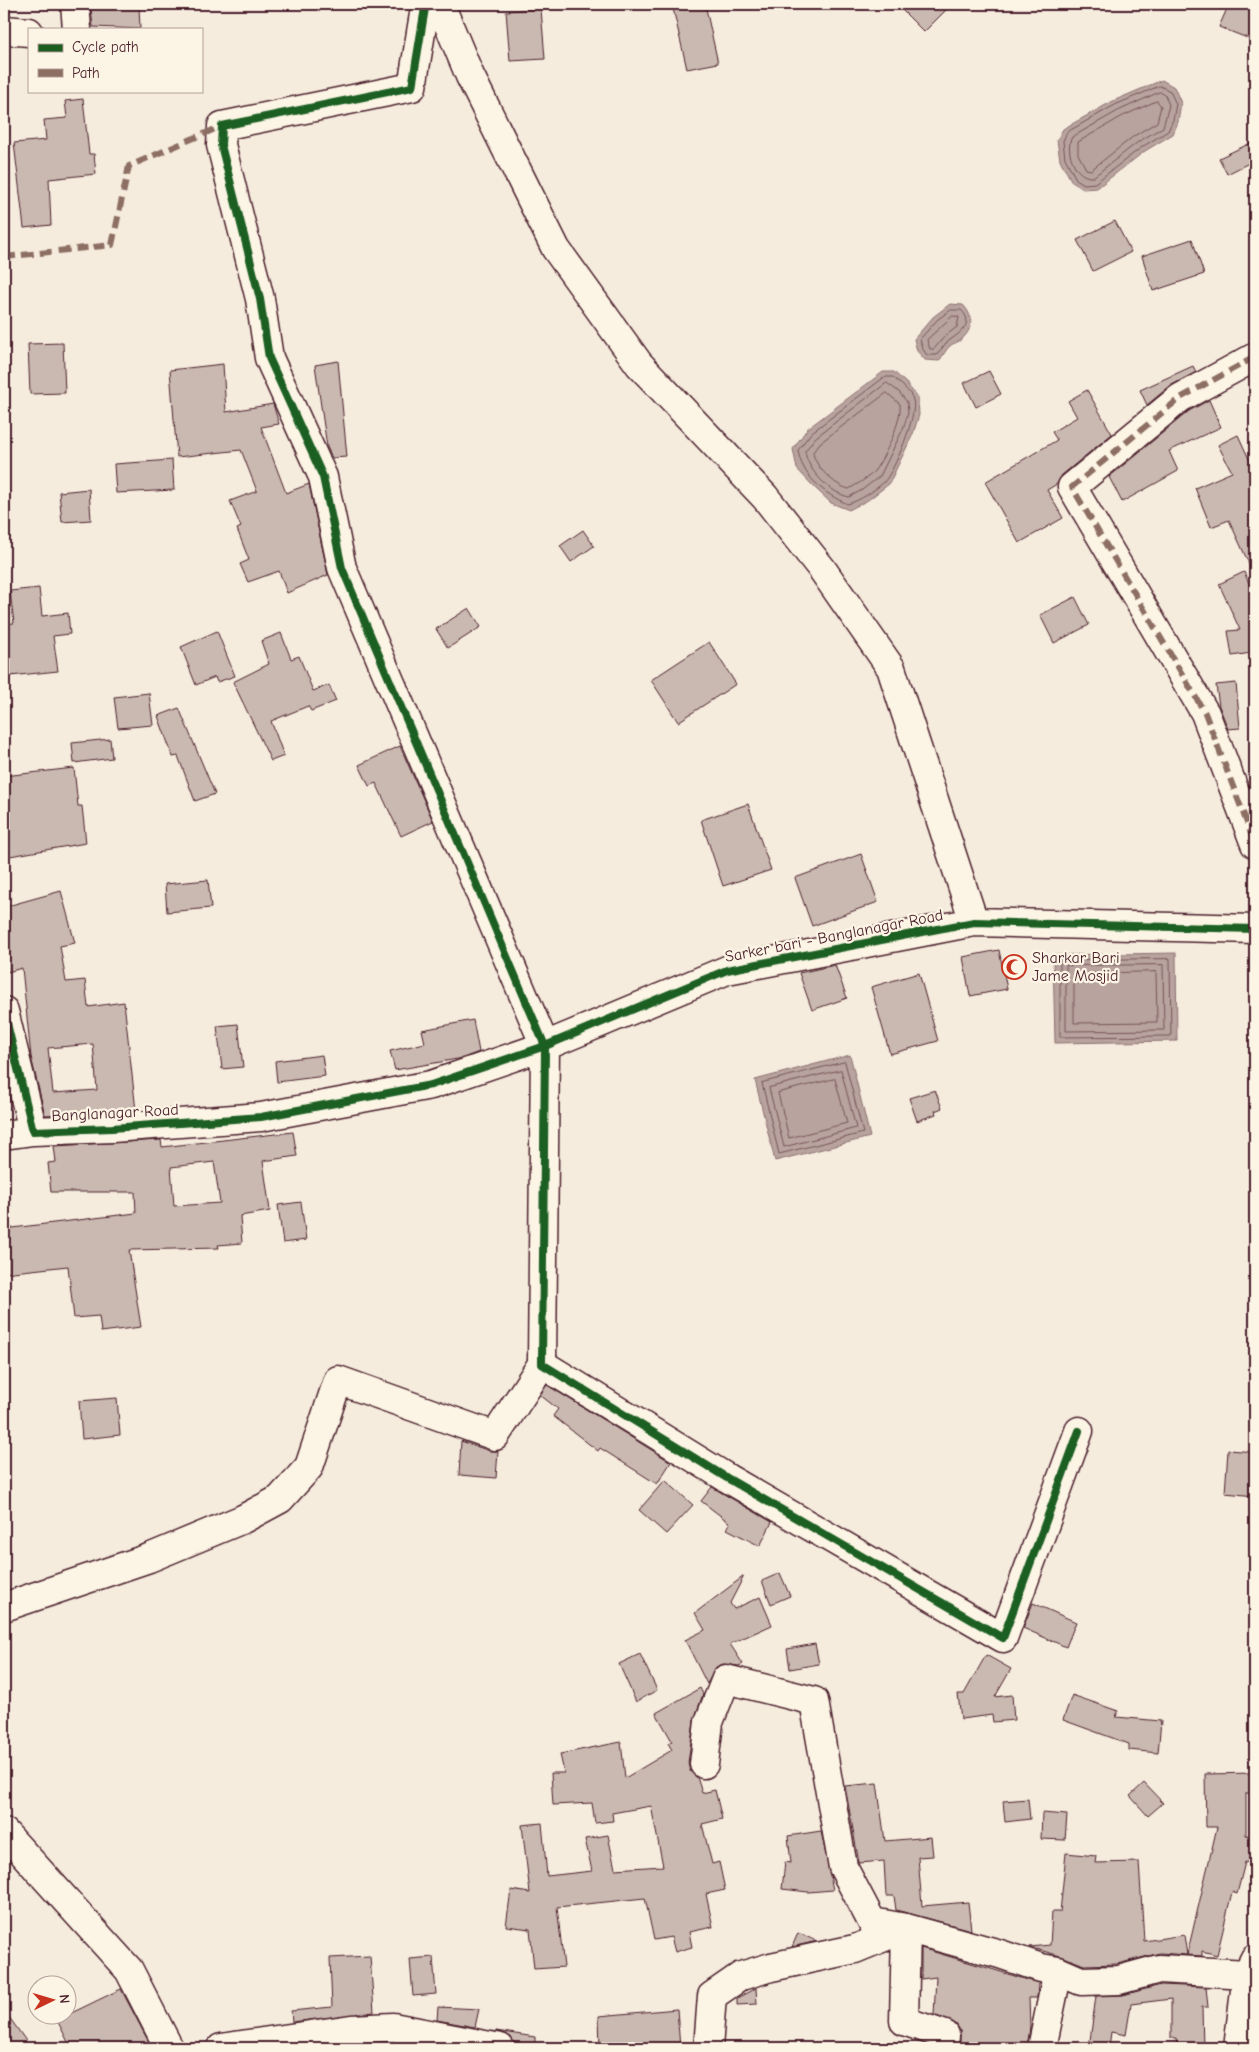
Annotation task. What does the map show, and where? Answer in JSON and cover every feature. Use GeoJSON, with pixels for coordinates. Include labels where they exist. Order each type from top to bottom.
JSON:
{"type":"FeatureCollection","features":[{"type":"Feature","properties":{"kind":"street"},"geometry":{"type":"LineString","coordinates":[[75,4],[77,28]]}},
{"type":"Feature","properties":{"kind":"street"},"geometry":{"type":"LineString","coordinates":[[4,1607],[149,1558],[243,1519],[280,1499],[309,1467],[338,1380],[495,1436],[542,1364],[545,1046],[342,568],[323,477],[269,358],[260,299],[221,145],[222,126],[412,87],[425,8],[438,4],[470,76],[556,249],[639,364],[765,498],[805,547],[892,668],[974,922]]}},
{"type":"Feature","properties":{"kind":"street"},"geometry":{"type":"LineString","coordinates":[[4,30],[28,32]]}},
{"type":"Feature","properties":{"kind":"street"},"geometry":{"type":"LineString","coordinates":[[1255,357],[1180,398],[1072,487],[1205,713],[1255,844]]}},
{"type":"Feature","properties":{"kind":"street","name":"Sarker bari - Banglanagar Road"},"geometry":{"type":"LineString","coordinates":[[261,1117],[431,1086],[545,1046],[727,970],[974,922],[1255,929]]}},
{"type":"Feature","properties":{"kind":"street","name":"Banglanagar Road"},"geometry":{"type":"LineString","coordinates":[[4,1011],[33,1131],[112,1128],[261,1117]]}},
{"type":"Feature","properties":{"kind":"street"},"geometry":{"type":"LineString","coordinates":[[4,1135],[33,1131]]}},
{"type":"Feature","properties":{"kind":"street"},"geometry":{"type":"LineString","coordinates":[[542,1364],[727,1478],[1003,1638],[1079,1431]]}},
{"type":"Feature","properties":{"kind":"street"},"geometry":{"type":"LineString","coordinates":[[704,1764],[709,1722],[726,1679],[814,1701],[844,1868],[872,1922],[906,1928],[1000,1954],[1040,1968],[1058,1971],[1081,1981],[1119,1980],[1159,1969],[1251,1966],[1238,2048]]}},
{"type":"Feature","properties":{"kind":"street"},"geometry":{"type":"LineString","coordinates":[[4,1832],[129,1970],[169,2048]]}},
{"type":"Feature","properties":{"kind":"street"},"geometry":{"type":"LineString","coordinates":[[708,2048],[712,1996],[741,1976],[771,1966],[855,1949],[906,1928]]}},
{"type":"Feature","properties":{"kind":"street"},"geometry":{"type":"LineString","coordinates":[[906,1928],[904,2021],[945,2035],[944,2048]]}},
{"type":"Feature","properties":{"kind":"street"},"geometry":{"type":"LineString","coordinates":[[1042,2048],[1058,1971]]}},
{"type":"Feature","properties":{"kind":"street"},"geometry":{"type":"LineString","coordinates":[[221,2048],[351,2029],[393,2028],[500,2048]]}},
{"type":"Feature","properties":{"kind":"water"},"geometry":{"type":"Polygon","coordinates":[[[1162,80],[1174,87],[1181,103],[1178,122],[1173,134],[1145,151],[1097,188],[1083,189],[1072,182],[1060,160],[1057,140],[1063,129],[1113,101],[1162,80]]]}},
{"type":"Feature","properties":{"kind":"water"},"geometry":{"type":"Polygon","coordinates":[[[950,304],[963,305],[967,309],[971,322],[970,327],[966,335],[961,340],[952,344],[939,361],[925,360],[917,351],[914,339],[933,317],[950,304]]]}},
{"type":"Feature","properties":{"kind":"water"},"geometry":{"type":"Polygon","coordinates":[[[883,372],[894,372],[907,384],[918,398],[919,415],[913,434],[889,484],[868,500],[849,510],[831,503],[797,469],[793,449],[807,429],[883,372]]]}},
{"type":"Feature","properties":{"kind":"water"},"geometry":{"type":"Polygon","coordinates":[[[1176,953],[1177,1041],[1055,1043],[1053,955],[1176,953]]]}},
{"type":"Feature","properties":{"kind":"water"},"geometry":{"type":"Polygon","coordinates":[[[850,1055],[870,1137],[775,1161],[755,1080],[850,1055]]]}},
{"type":"Feature","properties":{"kind":"building"},"geometry":{"type":"Polygon","coordinates":[[[672,4],[705,4],[718,63],[687,69],[672,4]]]}},
{"type":"Feature","properties":{"kind":"building"},"geometry":{"type":"Polygon","coordinates":[[[896,4],[952,4],[924,32],[896,4]]]}},
{"type":"Feature","properties":{"kind":"building"},"geometry":{"type":"Polygon","coordinates":[[[1229,4],[1255,4],[1255,41],[1219,27],[1229,4]]]}},
{"type":"Feature","properties":{"kind":"building"},"geometry":{"type":"Polygon","coordinates":[[[139,6],[140,28],[93,27],[91,8],[139,6]]]}},
{"type":"Feature","properties":{"kind":"building"},"geometry":{"type":"Polygon","coordinates":[[[541,9],[545,59],[510,61],[506,11],[541,9]]]}},
{"type":"Feature","properties":{"kind":"building"},"geometry":{"type":"Polygon","coordinates":[[[83,99],[89,154],[94,154],[96,174],[49,179],[51,225],[24,228],[14,143],[46,140],[44,120],[67,118],[65,101],[83,99]]]}},
{"type":"Feature","properties":{"kind":"building"},"geometry":{"type":"Polygon","coordinates":[[[1255,141],[1255,160],[1227,174],[1219,158],[1255,141]]]}},
{"type":"Feature","properties":{"kind":"building"},"geometry":{"type":"Polygon","coordinates":[[[1115,221],[1131,252],[1093,271],[1077,240],[1115,221]]]}},
{"type":"Feature","properties":{"kind":"building"},"geometry":{"type":"Polygon","coordinates":[[[1192,239],[1204,274],[1153,291],[1142,256],[1192,239]]]}},
{"type":"Feature","properties":{"kind":"building"},"geometry":{"type":"Polygon","coordinates":[[[63,343],[65,393],[30,394],[28,344],[63,343]]]}},
{"type":"Feature","properties":{"kind":"building"},"geometry":{"type":"Polygon","coordinates":[[[338,361],[347,457],[332,458],[327,447],[315,365],[338,361]]]}},
{"type":"Feature","properties":{"kind":"building"},"geometry":{"type":"Polygon","coordinates":[[[223,364],[226,412],[273,404],[279,424],[261,427],[286,493],[309,484],[328,575],[287,593],[279,571],[248,582],[240,564],[249,560],[237,529],[241,527],[230,501],[257,491],[241,450],[177,457],[170,370],[223,364]]]}},
{"type":"Feature","properties":{"kind":"building"},"geometry":{"type":"Polygon","coordinates":[[[1193,366],[1196,372],[1170,386],[1147,405],[1140,390],[1193,366]]]}},
{"type":"Feature","properties":{"kind":"building"},"geometry":{"type":"Polygon","coordinates":[[[989,371],[1001,394],[976,407],[964,383],[989,371]]]}},
{"type":"Feature","properties":{"kind":"building"},"geometry":{"type":"Polygon","coordinates":[[[1087,390],[1112,434],[1062,475],[1057,484],[1047,490],[1063,518],[1019,543],[985,482],[1057,440],[1052,432],[1077,417],[1068,401],[1087,390]]]}},
{"type":"Feature","properties":{"kind":"building"},"geometry":{"type":"Polygon","coordinates":[[[1209,400],[1221,427],[1169,451],[1178,471],[1122,502],[1109,477],[1189,411],[1209,400]]]}},
{"type":"Feature","properties":{"kind":"building"},"geometry":{"type":"Polygon","coordinates":[[[1238,435],[1255,472],[1255,577],[1229,520],[1211,527],[1195,488],[1232,472],[1218,445],[1238,435]]]}},
{"type":"Feature","properties":{"kind":"building"},"geometry":{"type":"Polygon","coordinates":[[[172,460],[174,490],[116,493],[114,464],[172,460]]]}},
{"type":"Feature","properties":{"kind":"building"},"geometry":{"type":"Polygon","coordinates":[[[89,489],[91,520],[62,522],[59,492],[89,489]]]}},
{"type":"Feature","properties":{"kind":"building"},"geometry":{"type":"Polygon","coordinates":[[[583,530],[594,546],[571,562],[560,546],[583,530]]]}},
{"type":"Feature","properties":{"kind":"building"},"geometry":{"type":"Polygon","coordinates":[[[1244,572],[1255,597],[1255,663],[1251,653],[1232,656],[1228,631],[1240,630],[1219,584],[1244,572]]]}},
{"type":"Feature","properties":{"kind":"building"},"geometry":{"type":"Polygon","coordinates":[[[39,588],[42,616],[68,613],[70,634],[53,636],[58,671],[10,676],[4,624],[14,623],[10,591],[39,588]]]}},
{"type":"Feature","properties":{"kind":"building"},"geometry":{"type":"Polygon","coordinates":[[[1075,597],[1089,625],[1054,643],[1040,615],[1075,597]]]}},
{"type":"Feature","properties":{"kind":"building"},"geometry":{"type":"Polygon","coordinates":[[[469,608],[481,627],[448,648],[436,629],[469,608]]]}},
{"type":"Feature","properties":{"kind":"building"},"geometry":{"type":"Polygon","coordinates":[[[217,631],[235,676],[217,682],[215,677],[196,685],[181,647],[217,631]]]}},
{"type":"Feature","properties":{"kind":"building"},"geometry":{"type":"Polygon","coordinates":[[[281,633],[291,659],[299,656],[313,691],[329,685],[336,701],[311,711],[308,706],[271,721],[284,756],[271,761],[233,682],[269,664],[261,641],[281,633]]]}},
{"type":"Feature","properties":{"kind":"building"},"geometry":{"type":"Polygon","coordinates":[[[709,642],[736,684],[678,722],[651,680],[709,642]]]}},
{"type":"Feature","properties":{"kind":"building"},"geometry":{"type":"Polygon","coordinates":[[[1236,683],[1240,728],[1228,729],[1219,706],[1216,685],[1236,683]]]}},
{"type":"Feature","properties":{"kind":"building"},"geometry":{"type":"Polygon","coordinates":[[[149,693],[153,725],[118,728],[114,697],[149,693]]]}},
{"type":"Feature","properties":{"kind":"building"},"geometry":{"type":"Polygon","coordinates":[[[179,708],[215,794],[195,801],[178,756],[173,757],[158,716],[179,708]]]}},
{"type":"Feature","properties":{"kind":"building"},"geometry":{"type":"Polygon","coordinates":[[[110,739],[112,758],[74,763],[72,743],[110,739]]]}},
{"type":"Feature","properties":{"kind":"building"},"geometry":{"type":"Polygon","coordinates":[[[400,746],[433,821],[401,836],[376,783],[369,786],[359,765],[400,746]]]}},
{"type":"Feature","properties":{"kind":"building"},"geometry":{"type":"Polygon","coordinates":[[[74,768],[78,806],[82,806],[86,843],[4,857],[4,776],[74,768]]]}},
{"type":"Feature","properties":{"kind":"building"},"geometry":{"type":"Polygon","coordinates":[[[748,804],[771,870],[723,886],[701,820],[748,804]]]}},
{"type":"Feature","properties":{"kind":"building"},"geometry":{"type":"Polygon","coordinates":[[[861,854],[878,902],[812,926],[795,878],[861,854]]]}},
{"type":"Feature","properties":{"kind":"building"},"geometry":{"type":"Polygon","coordinates":[[[208,880],[211,908],[167,912],[165,884],[208,880]]]}},
{"type":"Feature","properties":{"kind":"building"},"geometry":{"type":"Polygon","coordinates":[[[61,891],[75,943],[60,946],[66,982],[85,980],[88,1007],[124,1002],[136,1111],[45,1115],[31,1057],[22,968],[4,973],[4,907],[61,891]],[[93,1044],[48,1048],[53,1093],[97,1090],[93,1044]]]}},
{"type":"Feature","properties":{"kind":"building"},"geometry":{"type":"Polygon","coordinates":[[[999,950],[1007,989],[970,996],[963,957],[999,950]]]}},
{"type":"Feature","properties":{"kind":"building"},"geometry":{"type":"Polygon","coordinates":[[[835,965],[847,998],[812,1010],[799,973],[835,965]]]}},
{"type":"Feature","properties":{"kind":"building"},"geometry":{"type":"Polygon","coordinates":[[[919,973],[938,1041],[890,1054],[871,987],[919,973]]]}},
{"type":"Feature","properties":{"kind":"building"},"geometry":{"type":"Polygon","coordinates":[[[473,1020],[479,1052],[463,1058],[395,1070],[390,1051],[425,1043],[422,1030],[473,1020]]]}},
{"type":"Feature","properties":{"kind":"building"},"geometry":{"type":"Polygon","coordinates":[[[238,1024],[243,1067],[222,1069],[217,1026],[238,1024]]]}},
{"type":"Feature","properties":{"kind":"building"},"geometry":{"type":"Polygon","coordinates":[[[322,1055],[325,1076],[277,1082],[275,1061],[322,1055]]]}},
{"type":"Feature","properties":{"kind":"building"},"geometry":{"type":"Polygon","coordinates":[[[935,1090],[942,1108],[935,1111],[936,1114],[917,1121],[909,1098],[935,1090]]]}},
{"type":"Feature","properties":{"kind":"building"},"geometry":{"type":"Polygon","coordinates":[[[293,1132],[297,1156],[263,1161],[270,1211],[240,1216],[242,1243],[218,1245],[219,1248],[129,1250],[141,1327],[101,1332],[99,1316],[74,1318],[68,1266],[4,1273],[4,1229],[136,1213],[135,1192],[51,1192],[48,1163],[56,1162],[54,1146],[161,1140],[162,1147],[293,1132]],[[214,1162],[171,1167],[174,1206],[220,1203],[214,1162]]]}},
{"type":"Feature","properties":{"kind":"building"},"geometry":{"type":"Polygon","coordinates":[[[301,1202],[306,1240],[283,1243],[278,1205],[301,1202]]]}},
{"type":"Feature","properties":{"kind":"building"},"geometry":{"type":"Polygon","coordinates":[[[547,1385],[671,1462],[657,1484],[600,1448],[598,1451],[553,1416],[558,1409],[540,1395],[547,1385]]]}},
{"type":"Feature","properties":{"kind":"building"},"geometry":{"type":"Polygon","coordinates":[[[117,1398],[120,1435],[82,1439],[79,1401],[117,1398]]]}},
{"type":"Feature","properties":{"kind":"building"},"geometry":{"type":"Polygon","coordinates":[[[461,1441],[490,1451],[498,1451],[496,1478],[459,1475],[461,1441]]]}},
{"type":"Feature","properties":{"kind":"building"},"geometry":{"type":"Polygon","coordinates":[[[1228,1450],[1255,1452],[1255,1496],[1225,1493],[1228,1450]]]}},
{"type":"Feature","properties":{"kind":"building"},"geometry":{"type":"Polygon","coordinates":[[[665,1480],[693,1505],[666,1534],[639,1510],[665,1480]]]}},
{"type":"Feature","properties":{"kind":"building"},"geometry":{"type":"Polygon","coordinates":[[[712,1487],[772,1522],[760,1546],[727,1529],[730,1523],[701,1501],[712,1487]]]}},
{"type":"Feature","properties":{"kind":"building"},"geometry":{"type":"Polygon","coordinates":[[[780,1573],[790,1596],[771,1604],[762,1581],[780,1573]]]}},
{"type":"Feature","properties":{"kind":"building"},"geometry":{"type":"Polygon","coordinates":[[[744,1576],[730,1603],[734,1609],[760,1597],[772,1625],[730,1644],[743,1664],[739,1666],[723,1664],[716,1667],[707,1684],[685,1640],[705,1630],[695,1613],[744,1576]]]}},
{"type":"Feature","properties":{"kind":"building"},"geometry":{"type":"Polygon","coordinates":[[[1033,1603],[1076,1622],[1066,1647],[1023,1628],[1033,1603]]]}},
{"type":"Feature","properties":{"kind":"building"},"geometry":{"type":"Polygon","coordinates":[[[815,1644],[819,1664],[790,1669],[787,1649],[815,1644]]]}},
{"type":"Feature","properties":{"kind":"building"},"geometry":{"type":"Polygon","coordinates":[[[640,1654],[657,1690],[636,1702],[619,1664],[640,1654]]]}},
{"type":"Feature","properties":{"kind":"building"},"geometry":{"type":"Polygon","coordinates":[[[986,1655],[1011,1669],[995,1697],[1012,1695],[1014,1720],[993,1722],[992,1715],[961,1719],[958,1694],[964,1694],[986,1655]]]}},
{"type":"Feature","properties":{"kind":"building"},"geometry":{"type":"Polygon","coordinates":[[[700,1688],[703,1694],[694,1720],[688,1763],[690,1771],[697,1777],[702,1793],[715,1790],[722,1819],[702,1824],[712,1864],[719,1862],[725,1890],[706,1894],[713,1927],[689,1932],[692,1947],[675,1952],[671,1937],[654,1940],[645,1898],[557,1907],[564,1967],[534,1969],[530,1929],[506,1926],[511,1890],[530,1893],[522,1825],[542,1823],[547,1876],[592,1871],[585,1839],[608,1835],[615,1869],[663,1866],[651,1806],[612,1813],[613,1821],[595,1823],[592,1803],[553,1805],[551,1773],[564,1773],[560,1754],[621,1742],[625,1778],[672,1750],[668,1743],[672,1741],[656,1713],[700,1688]]]}},
{"type":"Feature","properties":{"kind":"building"},"geometry":{"type":"Polygon","coordinates":[[[1072,1695],[1118,1711],[1116,1717],[1161,1721],[1158,1753],[1129,1750],[1129,1744],[1063,1720],[1072,1695]]]}},
{"type":"Feature","properties":{"kind":"building"},"geometry":{"type":"Polygon","coordinates":[[[1255,1773],[1255,1793],[1246,1793],[1246,1835],[1254,1837],[1250,1863],[1245,1862],[1237,1894],[1232,1892],[1217,1955],[1202,1951],[1202,1956],[1187,1955],[1217,1827],[1206,1827],[1205,1774],[1255,1773]]]}},
{"type":"Feature","properties":{"kind":"building"},"geometry":{"type":"Polygon","coordinates":[[[877,1783],[885,1841],[931,1837],[933,1856],[918,1857],[922,1906],[968,1902],[971,1930],[896,1910],[894,1896],[886,1896],[884,1861],[859,1863],[845,1786],[877,1783]]]}},
{"type":"Feature","properties":{"kind":"building"},"geometry":{"type":"Polygon","coordinates":[[[1144,1783],[1163,1803],[1148,1816],[1130,1796],[1144,1783]]]}},
{"type":"Feature","properties":{"kind":"building"},"geometry":{"type":"Polygon","coordinates":[[[1028,1799],[1030,1819],[1005,1822],[1003,1801],[1028,1799]]]}},
{"type":"Feature","properties":{"kind":"building"},"geometry":{"type":"Polygon","coordinates":[[[1042,1813],[1067,1815],[1065,1840],[1041,1839],[1042,1813]]]}},
{"type":"Feature","properties":{"kind":"building"},"geometry":{"type":"Polygon","coordinates":[[[821,1831],[833,1890],[808,1892],[782,1889],[785,1862],[791,1863],[788,1836],[821,1831]]]}},
{"type":"Feature","properties":{"kind":"building"},"geometry":{"type":"Polygon","coordinates":[[[1066,1853],[1096,1856],[1095,1863],[1139,1862],[1144,1941],[1184,1935],[1187,1955],[1160,1953],[1117,1964],[1084,1965],[1029,1947],[1050,1945],[1052,1912],[1060,1912],[1066,1853]]]}},
{"type":"Feature","properties":{"kind":"building"},"geometry":{"type":"Polygon","coordinates":[[[798,1933],[817,1941],[792,1947],[798,1933]]]}},
{"type":"Feature","properties":{"kind":"building"},"geometry":{"type":"Polygon","coordinates":[[[921,1948],[1038,1983],[1037,1998],[1029,1998],[1030,2027],[1027,2048],[987,2048],[986,2043],[960,2046],[960,2030],[956,2024],[934,2015],[936,1977],[921,1979],[921,1948]]]}},
{"type":"Feature","properties":{"kind":"building"},"geometry":{"type":"Polygon","coordinates":[[[370,1956],[374,2012],[292,2022],[291,2011],[332,2007],[330,1958],[370,1956]]]}},
{"type":"Feature","properties":{"kind":"building"},"geometry":{"type":"Polygon","coordinates":[[[433,1957],[436,1994],[413,1996],[410,1959],[433,1957]]]}},
{"type":"Feature","properties":{"kind":"building"},"geometry":{"type":"Polygon","coordinates":[[[1161,1985],[1206,1987],[1208,2007],[1202,2007],[1203,2048],[1178,2048],[1177,2038],[1171,2038],[1171,1999],[1131,2004],[1126,2035],[1111,2032],[1109,2048],[1089,2048],[1096,1996],[1123,1995],[1161,1985]]]}},
{"type":"Feature","properties":{"kind":"building"},"geometry":{"type":"Polygon","coordinates":[[[756,1988],[757,2004],[737,2005],[737,1998],[756,1988]]]}},
{"type":"Feature","properties":{"kind":"building"},"geometry":{"type":"Polygon","coordinates":[[[121,1989],[152,2048],[71,2048],[59,2024],[78,2024],[78,2010],[121,1989]]]}},
{"type":"Feature","properties":{"kind":"building"},"geometry":{"type":"Polygon","coordinates":[[[438,2007],[479,2009],[475,2027],[437,2020],[438,2007]]]}},
{"type":"Feature","properties":{"kind":"building"},"geometry":{"type":"Polygon","coordinates":[[[677,2009],[680,2048],[600,2048],[599,2016],[677,2009]]]}},
{"type":"Feature","properties":{"kind":"building"},"geometry":{"type":"Polygon","coordinates":[[[4,2010],[31,2048],[4,2048],[4,2010]]]}},
{"type":"Feature","properties":{"kind":"building"},"geometry":{"type":"Polygon","coordinates":[[[496,2031],[535,2037],[535,2048],[515,2048],[511,2037],[496,2031]]]}},
{"type":"Feature","properties":{"kind":"marked path"},"geometry":{"type":"LineString","coordinates":[[4,257],[112,245],[129,166],[222,126]]}},
{"type":"Feature","properties":{"kind":"marked path"},"geometry":{"type":"LineString","coordinates":[[1255,357],[1180,398],[1072,487],[1205,713],[1255,844]]}},
{"type":"Feature","properties":{"kind":"cycle path"},"geometry":{"type":"LineString","coordinates":[[437,4],[425,8],[412,87],[222,126],[221,145],[260,299],[269,358],[323,477],[342,568],[545,1046],[542,1364],[727,1478],[1003,1638],[1079,1431]]}},
{"type":"Feature","properties":{"kind":"cycle path"},"geometry":{"type":"LineString","coordinates":[[4,1011],[33,1131],[112,1128],[261,1117],[431,1085],[545,1046],[727,970],[974,922],[1255,929]]}},
{"type":"Feature","properties":{"kind":"place","name":"Sharkar Bari Jame Mosjid"},"geometry":{"type":"Point","coordinates":[1014,967]}}]}
